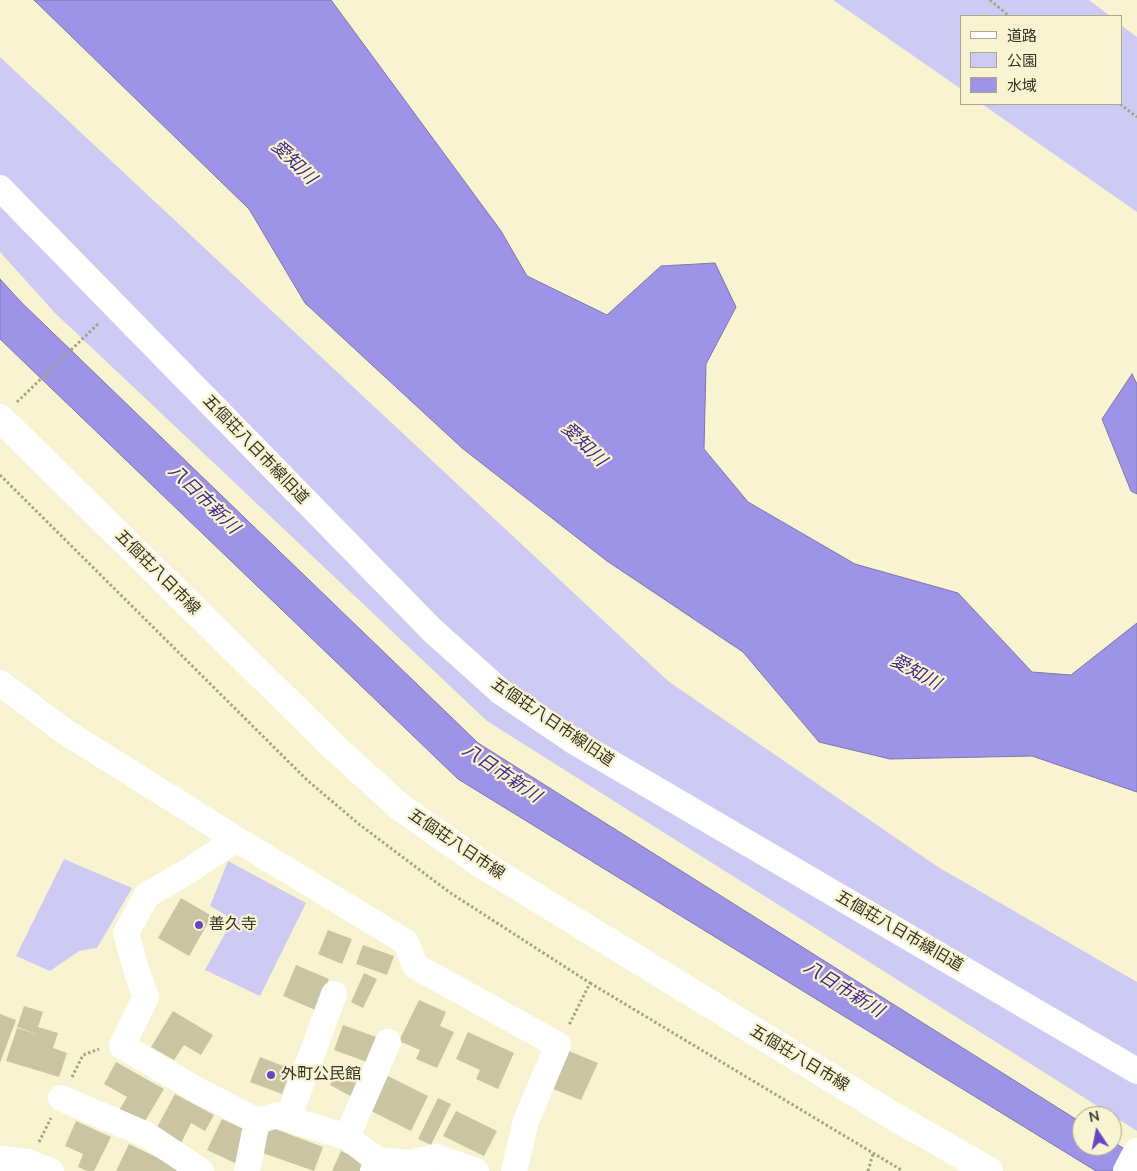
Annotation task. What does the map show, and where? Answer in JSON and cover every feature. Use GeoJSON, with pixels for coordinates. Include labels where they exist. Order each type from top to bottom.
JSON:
{"type":"FeatureCollection","features":[{"type":"Feature","properties":{"kind":"main road","name":"五個荘八日市線"},"geometry":{"type":"LineString","coordinates":[[7,412],[335,748],[400,807],[480,864],[890,1114],[989,1171]]}},
{"type":"Feature","properties":{"kind":"main road"},"geometry":{"type":"LineString","coordinates":[[1127,1171],[1137,1152]]}},
{"type":"Feature","properties":{"kind":"street","name":"五個荘八日市線旧道"},"geometry":{"type":"LineString","coordinates":[[0,188],[432,630],[501,692],[575,742],[1137,1071]]}},
{"type":"Feature","properties":{"kind":"street"},"geometry":{"type":"LineString","coordinates":[[0,683],[64,731],[236,839],[406,942],[415,966],[558,1046],[526,1122],[514,1171]]}},
{"type":"Feature","properties":{"kind":"street"},"geometry":{"type":"LineString","coordinates":[[236,839],[186,873],[147,895],[126,933],[137,973],[146,996],[122,1046],[197,1090],[257,1121],[278,1115],[347,1137],[375,1165],[408,1163],[436,1158],[476,1171]]}},
{"type":"Feature","properties":{"kind":"street"},"geometry":{"type":"LineString","coordinates":[[288,1119],[334,994]]}},
{"type":"Feature","properties":{"kind":"street"},"geometry":{"type":"LineString","coordinates":[[347,1137],[388,1042]]}},
{"type":"Feature","properties":{"kind":"street"},"geometry":{"type":"LineString","coordinates":[[61,1098],[147,1135],[201,1171]]}},
{"type":"Feature","properties":{"kind":"street"},"geometry":{"type":"LineString","coordinates":[[247,1171],[257,1121]]}},
{"type":"Feature","properties":{"kind":"street"},"geometry":{"type":"LineString","coordinates":[[0,1140],[40,1167]]}},
{"type":"Feature","properties":{"kind":"street"},"geometry":{"type":"LineString","coordinates":[[0,1159],[40,1167]]}},
{"type":"Feature","properties":{"kind":"path"},"geometry":{"type":"LineString","coordinates":[[990,0],[1008,15]]}},
{"type":"Feature","properties":{"kind":"path"},"geometry":{"type":"LineString","coordinates":[[1121,105],[1137,117]]}},
{"type":"Feature","properties":{"kind":"path"},"geometry":{"type":"LineString","coordinates":[[7,412],[115,307]]}},
{"type":"Feature","properties":{"kind":"path"},"geometry":{"type":"LineString","coordinates":[[0,475],[307,780],[360,825],[449,892],[590,983],[903,1171]]}},
{"type":"Feature","properties":{"kind":"path"},"geometry":{"type":"LineString","coordinates":[[558,1046],[590,983]]}},
{"type":"Feature","properties":{"kind":"path"},"geometry":{"type":"LineString","coordinates":[[868,1171],[874,1154]]}},
{"type":"Feature","properties":{"kind":"green space"},"geometry":{"type":"Polygon","coordinates":[[[833,0],[1089,0],[1109,15],[960,15],[960,88],[833,0]]]}},
{"type":"Feature","properties":{"kind":"green space"},"geometry":{"type":"Polygon","coordinates":[[[1122,26],[1137,37],[1137,212],[983,105],[1122,105],[1122,26]]]}},
{"type":"Feature","properties":{"kind":"green space"},"geometry":{"type":"Polygon","coordinates":[[[0,57],[668,681],[938,867],[1137,982],[1137,1131],[1122,1122],[1122,1106],[1097,1106],[487,721],[55,313],[0,252],[0,57]]]}},
{"type":"Feature","properties":{"kind":"green space"},"geometry":{"type":"Polygon","coordinates":[[[64,859],[132,888],[97,948],[79,951],[50,971],[16,956],[64,859]]]}},
{"type":"Feature","properties":{"kind":"green space"},"geometry":{"type":"Polygon","coordinates":[[[228,861],[306,903],[260,996],[205,970],[233,919],[210,906],[228,861]]]}},
{"type":"Feature","properties":{"kind":"water","name":"愛知川"},"geometry":{"type":"Polygon","coordinates":[[[34,0],[331,0],[501,231],[527,276],[607,315],[661,266],[715,263],[736,307],[706,364],[704,449],[748,502],[855,564],[958,593],[1032,672],[1071,675],[1137,623],[1137,792],[1032,756],[890,759],[819,742],[743,652],[607,561],[462,448],[305,303],[249,209],[34,0]]]}},
{"type":"Feature","properties":{"kind":"water","name":"八日市新川"},"geometry":{"type":"Polygon","coordinates":[[[0,279],[20,301],[478,743],[1072,1117],[1072,1156],[1122,1156],[1122,1147],[1137,1157],[1137,1171],[1096,1171],[458,779],[0,339],[0,279]]]}},
{"type":"Feature","properties":{"kind":"water"},"geometry":{"type":"Polygon","coordinates":[[[1132,374],[1137,384],[1137,494],[1131,491],[1102,419],[1132,374]]]}},
{"type":"Feature","properties":{"kind":"building","name":"善久寺"},"geometry":{"type":"Polygon","coordinates":[[[181,898],[212,916],[189,956],[158,938],[181,898]]]}},
{"type":"Feature","properties":{"kind":"building"},"geometry":{"type":"Polygon","coordinates":[[[328,930],[352,939],[342,964],[318,954],[328,930]]]}},
{"type":"Feature","properties":{"kind":"building"},"geometry":{"type":"Polygon","coordinates":[[[363,945],[394,956],[387,975],[356,964],[363,945]]]}},
{"type":"Feature","properties":{"kind":"building"},"geometry":{"type":"Polygon","coordinates":[[[296,965],[329,979],[315,1010],[283,996],[296,965]]]}},
{"type":"Feature","properties":{"kind":"building"},"geometry":{"type":"Polygon","coordinates":[[[364,973],[377,979],[363,1008],[351,1002],[364,973]]]}},
{"type":"Feature","properties":{"kind":"building"},"geometry":{"type":"Polygon","coordinates":[[[419,1000],[446,1012],[440,1026],[454,1032],[437,1068],[416,1059],[420,1050],[399,1041],[419,1000]]]}},
{"type":"Feature","properties":{"kind":"building"},"geometry":{"type":"Polygon","coordinates":[[[24,1006],[43,1012],[38,1027],[58,1033],[53,1048],[67,1053],[59,1077],[6,1061],[17,1028],[39,1035],[17,1027],[24,1006]]]}},
{"type":"Feature","properties":{"kind":"building"},"geometry":{"type":"Polygon","coordinates":[[[173,1011],[213,1035],[201,1055],[184,1045],[174,1060],[151,1047],[173,1011]]]}},
{"type":"Feature","properties":{"kind":"building"},"geometry":{"type":"Polygon","coordinates":[[[0,1014],[16,1020],[0,1063],[0,1014]]]}},
{"type":"Feature","properties":{"kind":"building"},"geometry":{"type":"Polygon","coordinates":[[[343,1025],[376,1037],[367,1062],[334,1050],[343,1025]]]}},
{"type":"Feature","properties":{"kind":"building"},"geometry":{"type":"Polygon","coordinates":[[[468,1032],[514,1053],[498,1089],[476,1079],[480,1070],[456,1059],[468,1032]]]}},
{"type":"Feature","properties":{"kind":"building"},"geometry":{"type":"Polygon","coordinates":[[[564,1049],[598,1063],[581,1100],[548,1087],[564,1049]]]}},
{"type":"Feature","properties":{"kind":"building","name":"外町公民館"},"geometry":{"type":"Polygon","coordinates":[[[260,1057],[291,1069],[282,1094],[250,1082],[260,1057]]]}},
{"type":"Feature","properties":{"kind":"building"},"geometry":{"type":"Polygon","coordinates":[[[116,1062],[164,1089],[142,1126],[118,1112],[127,1097],[104,1084],[116,1062]]]}},
{"type":"Feature","properties":{"kind":"building"},"geometry":{"type":"Polygon","coordinates":[[[337,1071],[359,1082],[352,1097],[330,1085],[337,1071]]]}},
{"type":"Feature","properties":{"kind":"building"},"geometry":{"type":"Polygon","coordinates":[[[388,1076],[428,1096],[411,1131],[371,1111],[388,1076]]]}},
{"type":"Feature","properties":{"kind":"building"},"geometry":{"type":"Polygon","coordinates":[[[175,1094],[214,1115],[205,1131],[191,1123],[180,1145],[155,1131],[175,1094]]]}},
{"type":"Feature","properties":{"kind":"building"},"geometry":{"type":"Polygon","coordinates":[[[438,1098],[451,1104],[431,1145],[418,1139],[438,1098]]]}},
{"type":"Feature","properties":{"kind":"building"},"geometry":{"type":"Polygon","coordinates":[[[456,1111],[497,1131],[484,1156],[443,1136],[456,1111]]]}},
{"type":"Feature","properties":{"kind":"building"},"geometry":{"type":"Polygon","coordinates":[[[222,1119],[250,1132],[235,1163],[207,1150],[222,1119]]]}},
{"type":"Feature","properties":{"kind":"building"},"geometry":{"type":"Polygon","coordinates":[[[76,1121],[111,1137],[94,1171],[87,1171],[78,1167],[83,1154],[65,1146],[76,1121]]]}},
{"type":"Feature","properties":{"kind":"building"},"geometry":{"type":"Polygon","coordinates":[[[270,1127],[323,1147],[314,1171],[260,1152],[270,1127]]]}},
{"type":"Feature","properties":{"kind":"building"},"geometry":{"type":"Polygon","coordinates":[[[129,1144],[185,1171],[116,1171],[129,1144]]]}},
{"type":"Feature","properties":{"kind":"building"},"geometry":{"type":"Polygon","coordinates":[[[341,1151],[365,1162],[361,1171],[332,1171],[341,1151]]]}},
{"type":"Feature","properties":{"kind":"place","name":"善久寺"},"geometry":{"type":"Point","coordinates":[199,925]}},
{"type":"Feature","properties":{"kind":"place","name":"外町公民館"},"geometry":{"type":"Point","coordinates":[271,1075]}}]}
